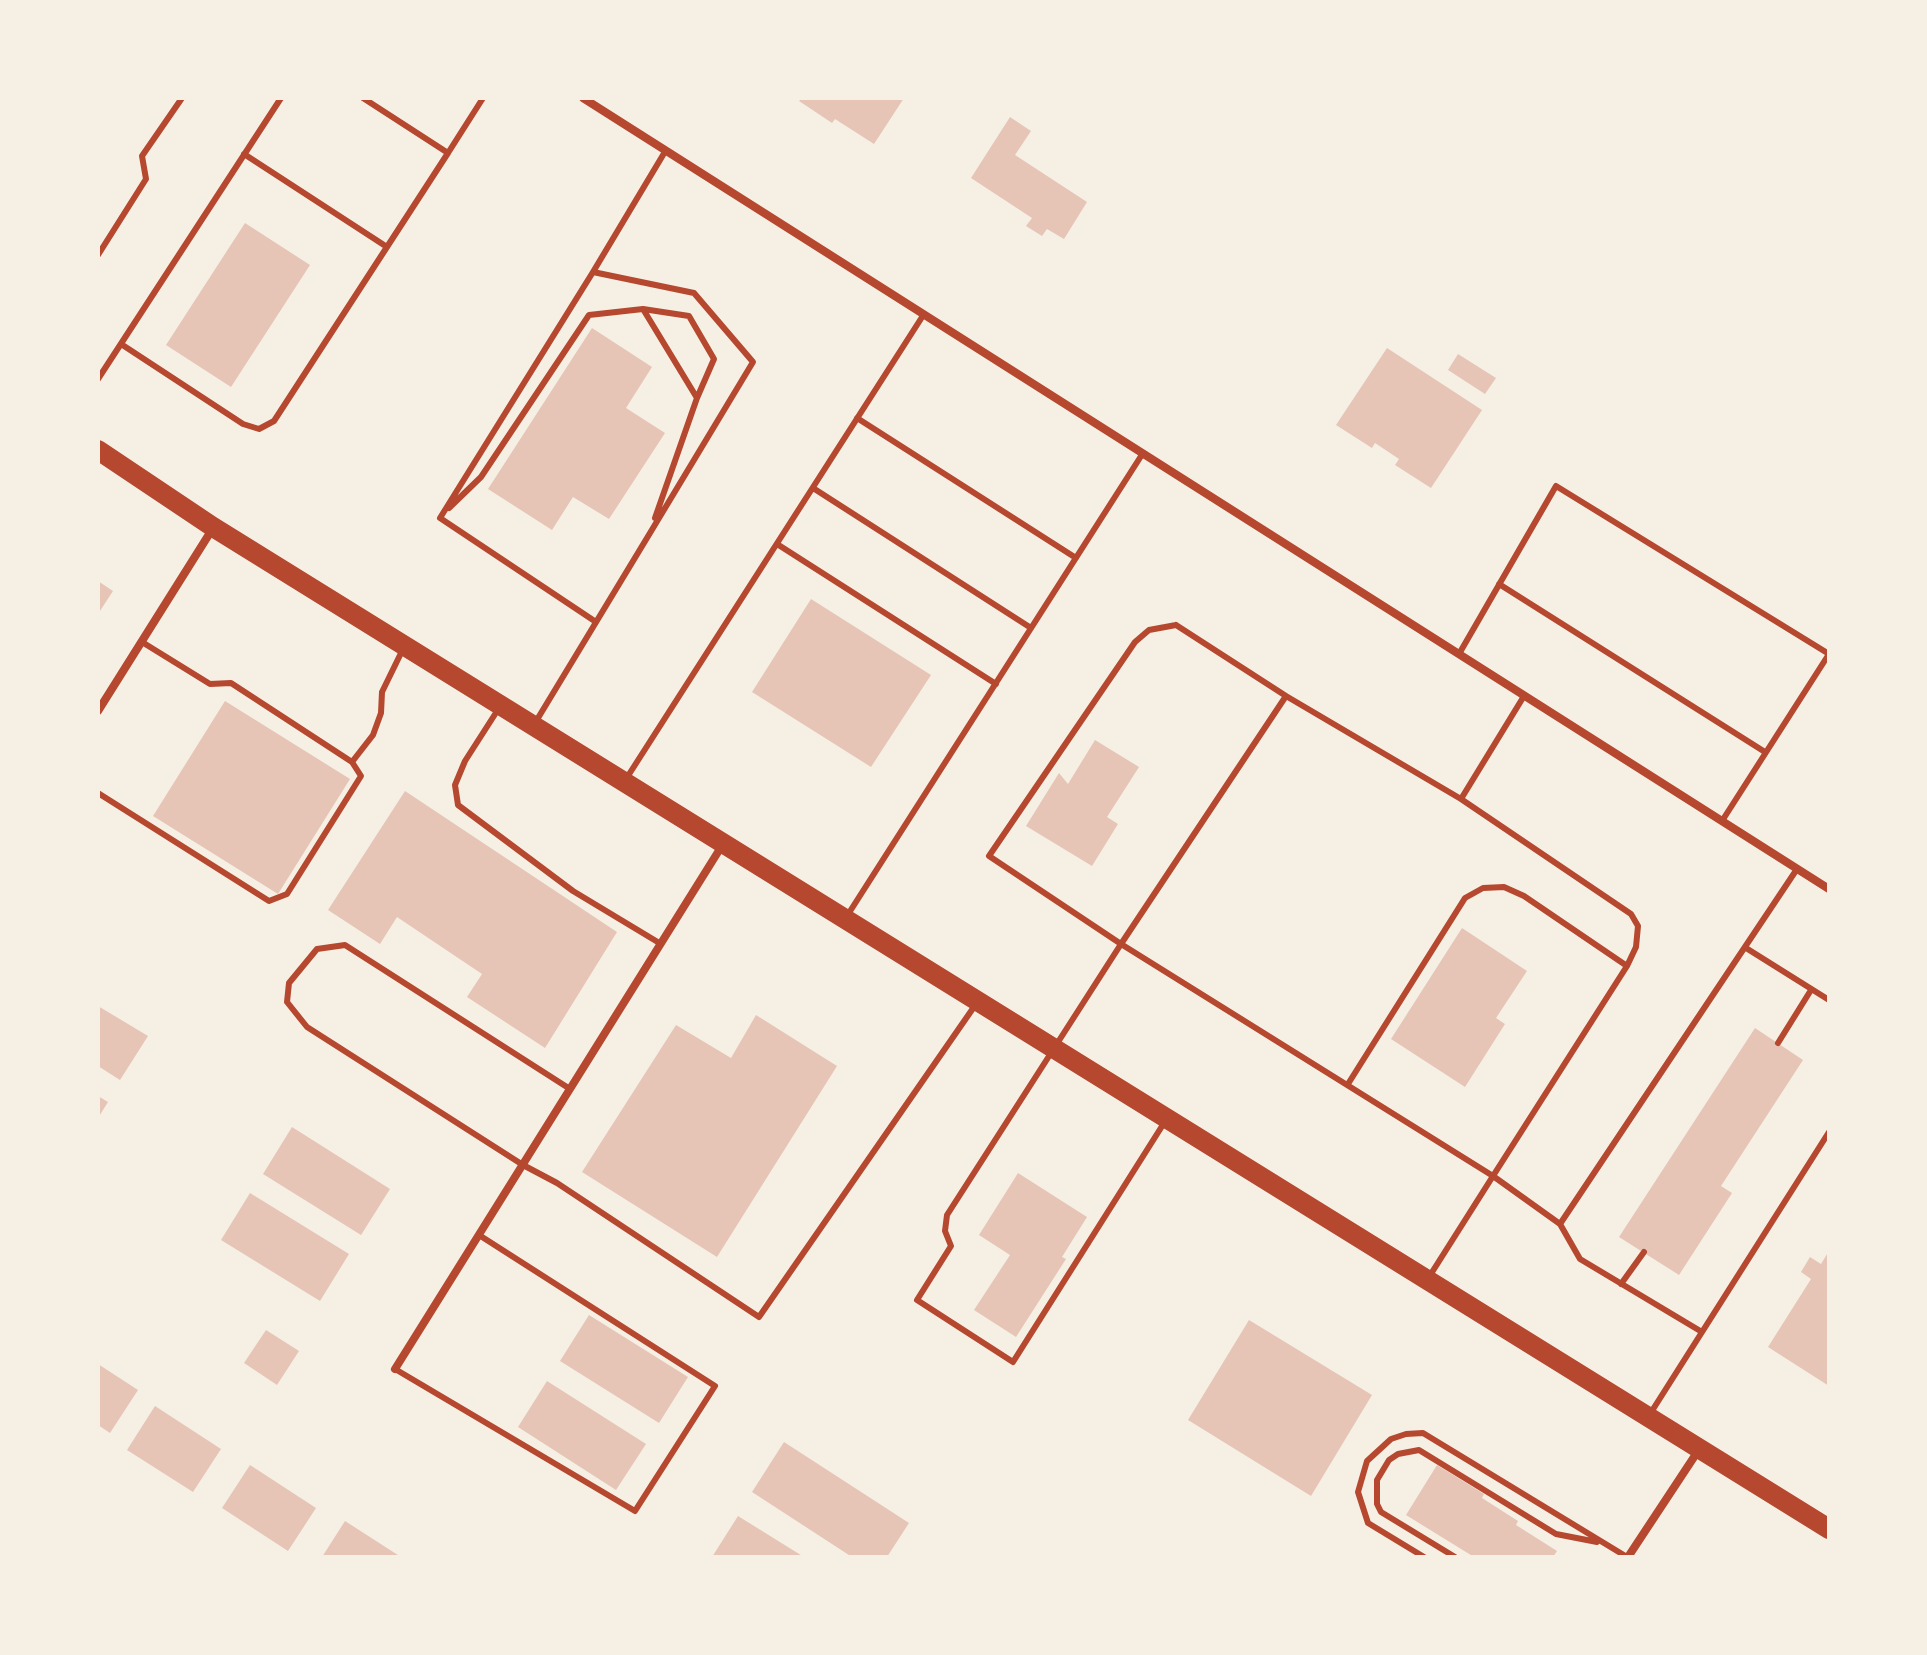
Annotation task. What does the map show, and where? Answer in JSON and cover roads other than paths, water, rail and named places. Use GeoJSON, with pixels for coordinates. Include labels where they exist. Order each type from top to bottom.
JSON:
{"type":"FeatureCollection","features":[{"type":"Feature","properties":{"kind":"main road"},"geometry":{"type":"LineString","coordinates":[[98,450],[213,527],[1829,1529]]}},
{"type":"Feature","properties":{"kind":"street"},"geometry":{"type":"LineString","coordinates":[[583,98],[1829,889]]}},
{"type":"Feature","properties":{"kind":"street"},"geometry":{"type":"LineString","coordinates":[[98,711],[213,527]]}},
{"type":"Feature","properties":{"kind":"street"},"geometry":{"type":"LineString","coordinates":[[395,1369],[724,843]]}},
{"type":"Feature","properties":{"kind":"street"},"geometry":{"type":"LineString","coordinates":[[1627,1557],[1699,1448]]}},
{"type":"Feature","properties":{"kind":"lane"},"geometry":{"type":"LineString","coordinates":[[98,255],[146,179],[142,156],[182,98]]}},
{"type":"Feature","properties":{"kind":"lane"},"geometry":{"type":"LineString","coordinates":[[98,379],[281,98]]}},
{"type":"Feature","properties":{"kind":"lane"},"geometry":{"type":"LineString","coordinates":[[363,98],[448,153]]}},
{"type":"Feature","properties":{"kind":"lane"},"geometry":{"type":"LineString","coordinates":[[121,344],[243,424],[259,429],[274,421],[483,98]]}},
{"type":"Feature","properties":{"kind":"lane"},"geometry":{"type":"LineString","coordinates":[[440,518],[666,150]]}},
{"type":"Feature","properties":{"kind":"lane"},"geometry":{"type":"LineString","coordinates":[[244,154],[387,247]]}},
{"type":"Feature","properties":{"kind":"lane"},"geometry":{"type":"LineString","coordinates":[[533,726],[753,362],[694,293],[593,272]]}},
{"type":"Feature","properties":{"kind":"lane"},"geometry":{"type":"LineString","coordinates":[[440,518],[481,477],[589,315],[643,309],[689,316],[714,359],[697,398],[650,533]]}},
{"type":"Feature","properties":{"kind":"lane"},"geometry":{"type":"LineString","coordinates":[[643,309],[697,398]]}},
{"type":"Feature","properties":{"kind":"lane"},"geometry":{"type":"LineString","coordinates":[[625,782],[924,314]]}},
{"type":"Feature","properties":{"kind":"lane"},"geometry":{"type":"LineString","coordinates":[[857,418],[1076,558]]}},
{"type":"Feature","properties":{"kind":"lane"},"geometry":{"type":"LineString","coordinates":[[845,919],[1143,453]]}},
{"type":"Feature","properties":{"kind":"lane"},"geometry":{"type":"LineString","coordinates":[[1459,654],[1556,486],[1829,654],[1722,821]]}},
{"type":"Feature","properties":{"kind":"lane"},"geometry":{"type":"LineString","coordinates":[[813,488],[1031,628]]}},
{"type":"Feature","properties":{"kind":"lane"},"geometry":{"type":"LineString","coordinates":[[440,518],[596,622]]}},
{"type":"Feature","properties":{"kind":"lane"},"geometry":{"type":"LineString","coordinates":[[777,544],[996,684]]}},
{"type":"Feature","properties":{"kind":"lane"},"geometry":{"type":"LineString","coordinates":[[1499,584],[1765,752]]}},
{"type":"Feature","properties":{"kind":"lane"},"geometry":{"type":"LineString","coordinates":[[1427,1280],[1493,1176],[1627,966],[1636,947],[1638,926],[1631,914],[1461,799],[1286,696],[1176,625],[1149,630],[1135,642],[989,856],[1121,944],[1493,1176],[1560,1224],[1580,1259],[1702,1332]]}},
{"type":"Feature","properties":{"kind":"lane"},"geometry":{"type":"LineString","coordinates":[[98,793],[269,901],[287,894],[361,776],[352,762],[231,683],[210,684],[142,642]]}},
{"type":"Feature","properties":{"kind":"lane"},"geometry":{"type":"LineString","coordinates":[[352,762],[373,735],[381,713],[382,692],[404,645]]}},
{"type":"Feature","properties":{"kind":"lane"},"geometry":{"type":"LineString","coordinates":[[1167,1118],[1013,1362],[917,1300],[951,1246],[945,1231],[947,1215],[1121,944],[1286,696]]}},
{"type":"Feature","properties":{"kind":"lane"},"geometry":{"type":"LineString","coordinates":[[1461,799],[1524,696]]}},
{"type":"Feature","properties":{"kind":"lane"},"geometry":{"type":"LineString","coordinates":[[501,705],[465,761],[455,785],[458,805],[573,891],[661,944]]}},
{"type":"Feature","properties":{"kind":"lane"},"geometry":{"type":"LineString","coordinates":[[1560,1224],[1797,869]]}},
{"type":"Feature","properties":{"kind":"lane"},"geometry":{"type":"LineString","coordinates":[[1348,1084],[1465,898],[1483,888],[1504,887],[1524,896],[1627,966]]}},
{"type":"Feature","properties":{"kind":"lane"},"geometry":{"type":"LineString","coordinates":[[570,1089],[345,945],[317,949],[289,983],[287,1002],[307,1027],[523,1165],[557,1183],[759,1317],[978,1001]]}},
{"type":"Feature","properties":{"kind":"lane"},"geometry":{"type":"LineString","coordinates":[[1746,948],[1829,1000]]}},
{"type":"Feature","properties":{"kind":"lane"},"geometry":{"type":"LineString","coordinates":[[1778,1043],[1811,990]]}},
{"type":"Feature","properties":{"kind":"lane"},"geometry":{"type":"LineString","coordinates":[[1648,1417],[1829,1132]]}},
{"type":"Feature","properties":{"kind":"lane"},"geometry":{"type":"LineString","coordinates":[[395,1369],[635,1511],[715,1386],[479,1235]]}},
{"type":"Feature","properties":{"kind":"lane"},"geometry":{"type":"LineString","coordinates":[[1621,1284],[1644,1252]]}},
{"type":"Feature","properties":{"kind":"lane"},"geometry":{"type":"LineString","coordinates":[[1424,1557],[1368,1523],[1358,1492],[1367,1461],[1391,1439],[1406,1434],[1423,1433],[1627,1557]]}},
{"type":"Feature","properties":{"kind":"lane"},"geometry":{"type":"LineString","coordinates":[[1455,1557],[1381,1512],[1375,1492],[1377,1480],[1389,1460],[1398,1454],[1419,1450],[1556,1534],[1605,1543]]}}]}
